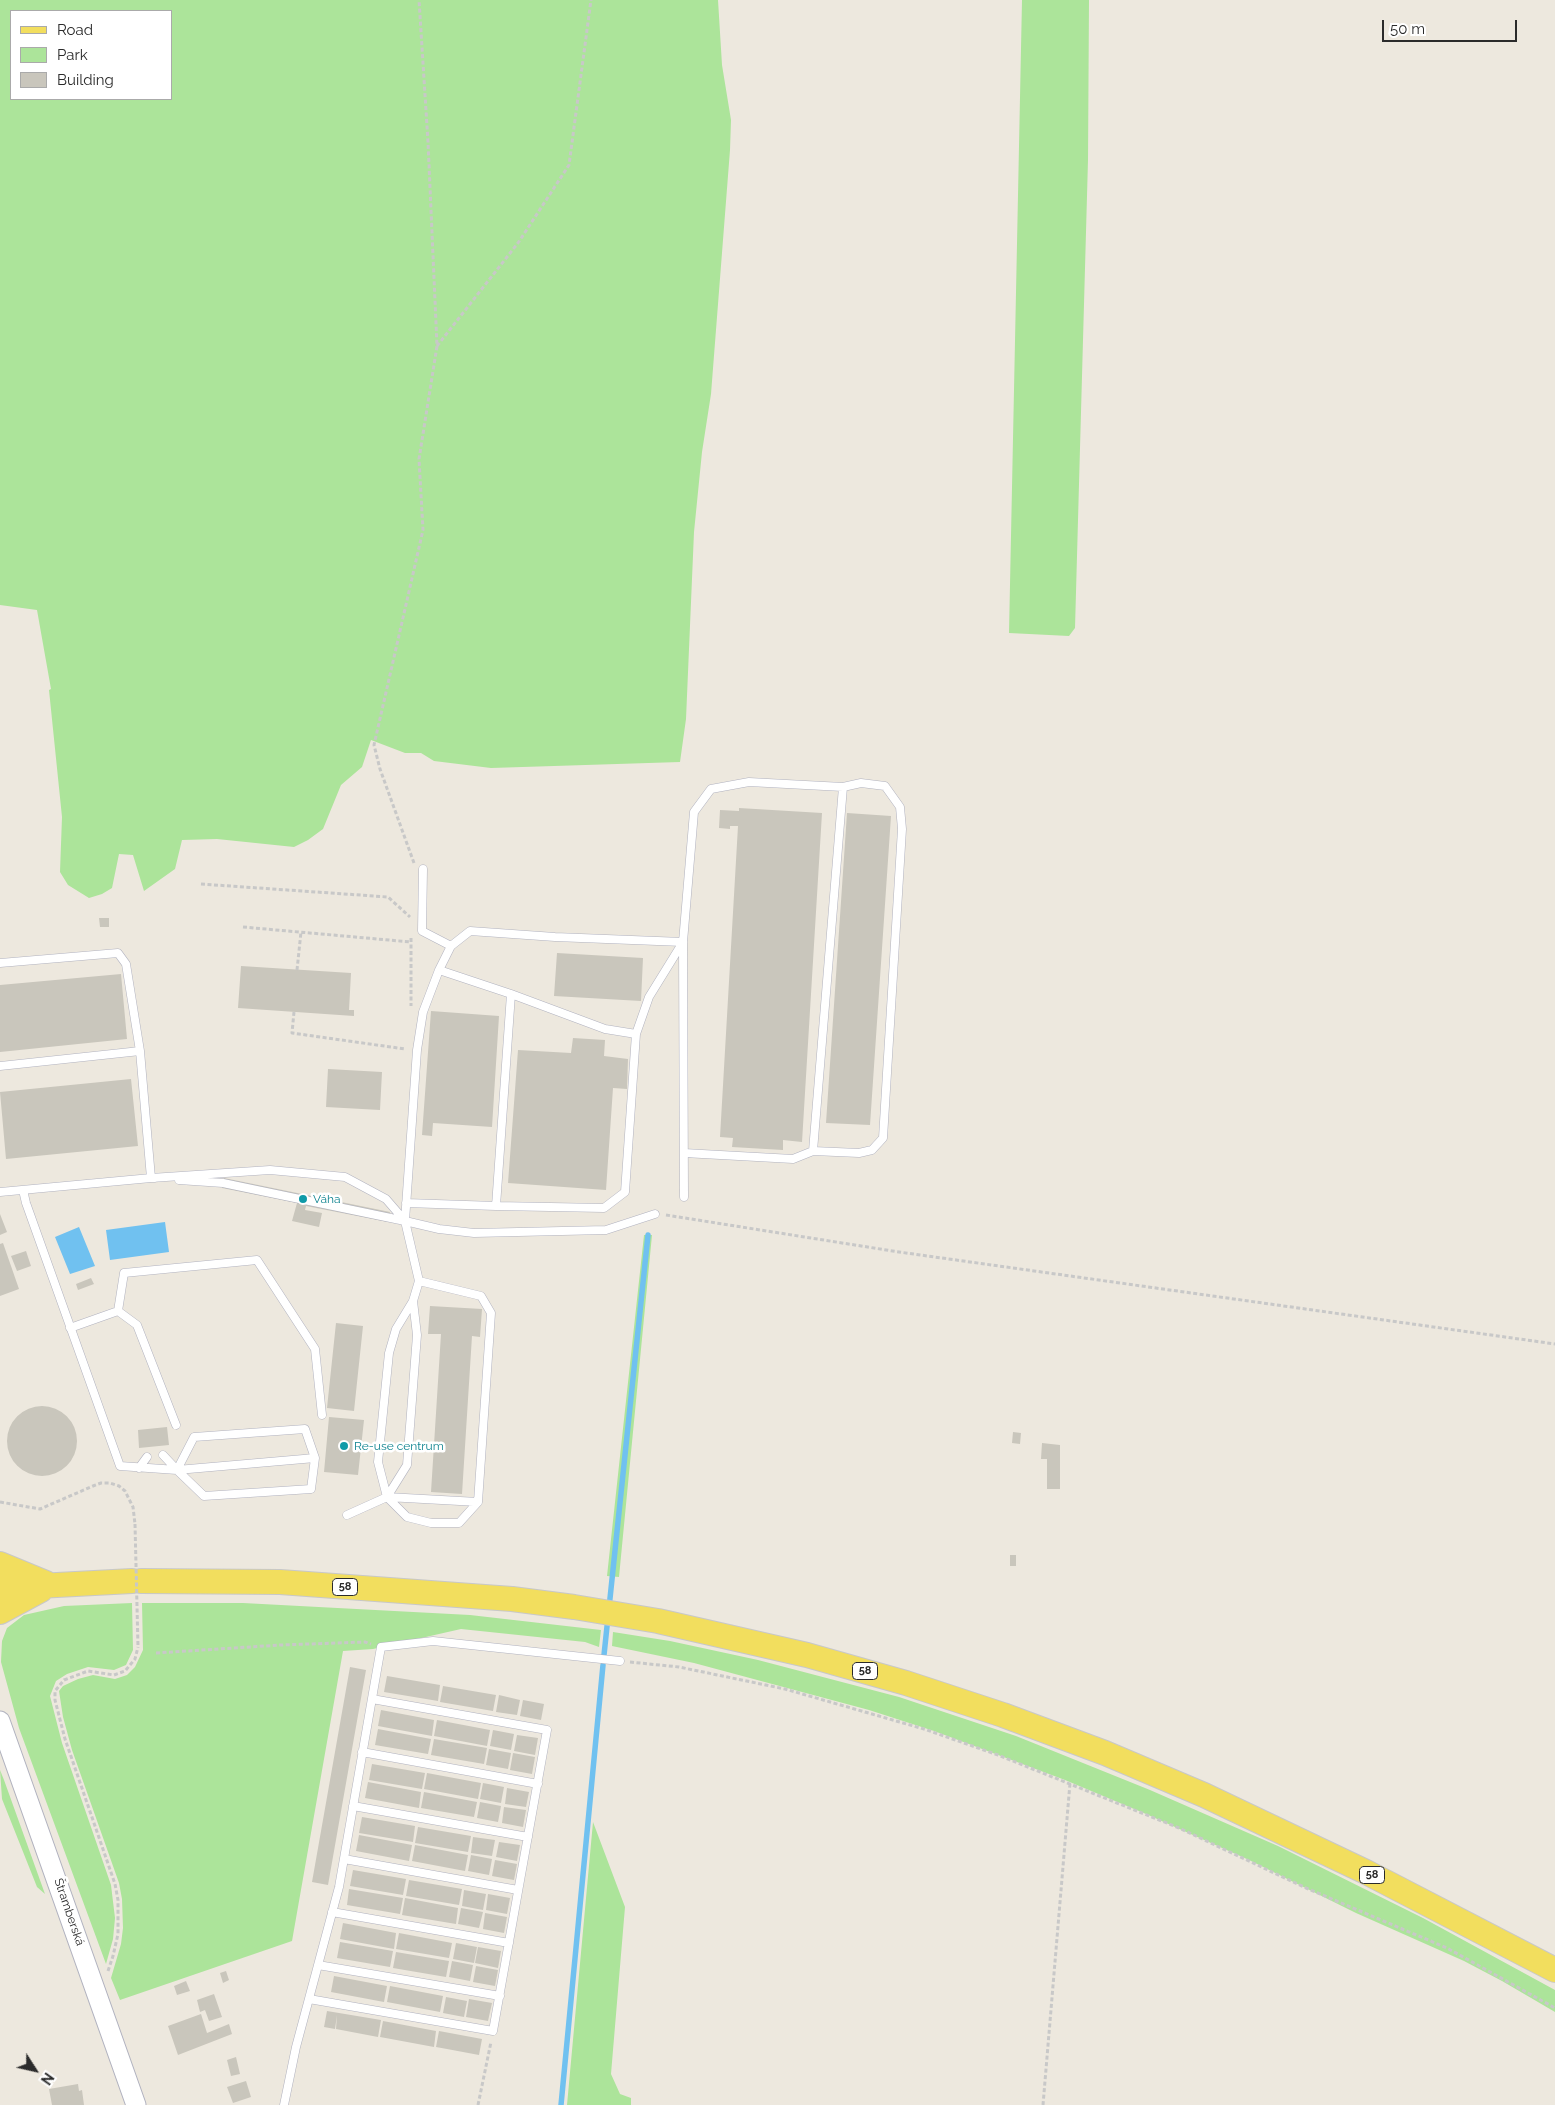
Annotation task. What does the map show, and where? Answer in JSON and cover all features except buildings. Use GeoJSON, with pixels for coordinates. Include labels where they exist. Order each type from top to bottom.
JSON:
{"type":"FeatureCollection","features":[{"type":"Feature","properties":{"kind":"main road","name":"58"},"geometry":{"type":"LineString","coordinates":[[0,1564],[52,1585]]}},
{"type":"Feature","properties":{"kind":"main road","name":"58"},"geometry":{"type":"LineString","coordinates":[[0,1588],[136,1581],[280,1582],[512,1599],[658,1621],[807,1655],[906,1683],[1003,1715],[1114,1757],[1204,1795],[1366,1872],[1555,1970]]}},
{"type":"Feature","properties":{"kind":"main road","name":"58"},"geometry":{"type":"LineString","coordinates":[[0,1612],[52,1585]]}},
{"type":"Feature","properties":{"kind":"street","name":"Štramberská"},"geometry":{"type":"LineString","coordinates":[[0,1720],[136,2105]]}},
{"type":"Feature","properties":{"kind":"lane"},"geometry":{"type":"LineString","coordinates":[[684,1153],[793,1159],[813,1151],[859,1153],[872,1150],[883,1138],[902,829],[900,807],[885,786],[861,783],[844,787],[750,782],[711,789],[694,812],[683,942],[684,1197]]}},
{"type":"Feature","properties":{"kind":"lane"},"geometry":{"type":"LineString","coordinates":[[813,1151],[844,787]]}},
{"type":"Feature","properties":{"kind":"lane"},"geometry":{"type":"LineString","coordinates":[[423,869],[422,931],[451,946]]}},
{"type":"Feature","properties":{"kind":"lane"},"geometry":{"type":"LineString","coordinates":[[419,1281],[482,1296],[491,1313],[478,1502],[459,1523],[431,1523],[407,1517],[387,1497],[378,1462],[389,1353],[396,1329],[413,1300],[419,1281],[405,1221],[406,1203],[417,1050],[423,1012],[439,970],[451,946],[470,931],[555,937],[683,942]]}},
{"type":"Feature","properties":{"kind":"lane"},"geometry":{"type":"LineString","coordinates":[[406,1203],[604,1208],[625,1192],[636,1034],[649,997],[683,942]]}},
{"type":"Feature","properties":{"kind":"lane"},"geometry":{"type":"LineString","coordinates":[[0,963],[118,953],[126,964],[140,1051],[151,1178]]}},
{"type":"Feature","properties":{"kind":"lane"},"geometry":{"type":"LineString","coordinates":[[439,970],[605,1029],[636,1034]]}},
{"type":"Feature","properties":{"kind":"lane"},"geometry":{"type":"LineString","coordinates":[[496,1206],[510,994]]}},
{"type":"Feature","properties":{"kind":"lane"},"geometry":{"type":"LineString","coordinates":[[0,1066],[140,1051]]}},
{"type":"Feature","properties":{"kind":"lane"},"geometry":{"type":"LineString","coordinates":[[0,1192],[151,1178],[270,1170],[346,1177],[386,1199],[405,1221]]}},
{"type":"Feature","properties":{"kind":"lane"},"geometry":{"type":"LineString","coordinates":[[151,1178],[223,1183],[439,1229],[474,1233],[606,1230],[655,1214]]}},
{"type":"Feature","properties":{"kind":"lane"},"geometry":{"type":"LineString","coordinates":[[23,1190],[120,1466],[177,1470],[315,1458]]}},
{"type":"Feature","properties":{"kind":"lane"},"geometry":{"type":"LineString","coordinates":[[118,1311],[124,1273],[257,1260],[314,1348],[322,1416]]}},
{"type":"Feature","properties":{"kind":"lane"},"geometry":{"type":"LineString","coordinates":[[387,1497],[407,1465],[417,1335],[413,1300]]}},
{"type":"Feature","properties":{"kind":"lane"},"geometry":{"type":"LineString","coordinates":[[70,1328],[118,1311]]}},
{"type":"Feature","properties":{"kind":"lane"},"geometry":{"type":"LineString","coordinates":[[118,1311],[137,1325],[176,1425]]}},
{"type":"Feature","properties":{"kind":"lane"},"geometry":{"type":"LineString","coordinates":[[163,1456],[177,1470],[204,1496],[311,1489],[315,1458],[305,1429],[194,1437],[177,1470]]}},
{"type":"Feature","properties":{"kind":"lane"},"geometry":{"type":"LineString","coordinates":[[139,1468],[147,1457]]}},
{"type":"Feature","properties":{"kind":"lane"},"geometry":{"type":"LineString","coordinates":[[347,1515],[387,1497],[478,1502]]}},
{"type":"Feature","properties":{"kind":"lane"},"geometry":{"type":"LineString","coordinates":[[284,2105],[344,1859],[381,1648],[433,1641],[620,1661]]}},
{"type":"Feature","properties":{"kind":"lane"},"geometry":{"type":"LineString","coordinates":[[309,1999],[493,2031],[548,1730],[372,1699]]}},
{"type":"Feature","properties":{"kind":"lane"},"geometry":{"type":"LineString","coordinates":[[362,1752],[538,1784]]}},
{"type":"Feature","properties":{"kind":"lane"},"geometry":{"type":"LineString","coordinates":[[353,1806],[528,1837]]}},
{"type":"Feature","properties":{"kind":"lane"},"geometry":{"type":"LineString","coordinates":[[344,1859],[518,1890]]}},
{"type":"Feature","properties":{"kind":"lane"},"geometry":{"type":"LineString","coordinates":[[332,1912],[509,1943]]}},
{"type":"Feature","properties":{"kind":"lane"},"geometry":{"type":"LineString","coordinates":[[318,1965],[500,1996]]}},
{"type":"Feature","properties":{"kind":"path"},"geometry":{"type":"LineString","coordinates":[[414,873],[414,863],[380,770],[374,745],[423,530],[419,459],[437,346],[428,142],[418,0]]}},
{"type":"Feature","properties":{"kind":"path"},"geometry":{"type":"LineString","coordinates":[[437,346],[518,243],[569,165],[591,0]]}},
{"type":"Feature","properties":{"kind":"path"},"geometry":{"type":"LineString","coordinates":[[202,884],[388,897],[412,919],[412,909]]}},
{"type":"Feature","properties":{"kind":"path"},"geometry":{"type":"LineString","coordinates":[[244,926],[411,942]]}},
{"type":"Feature","properties":{"kind":"path"},"geometry":{"type":"LineString","coordinates":[[297,970],[301,932]]}},
{"type":"Feature","properties":{"kind":"path"},"geometry":{"type":"LineString","coordinates":[[411,934],[411,1012]]}},
{"type":"Feature","properties":{"kind":"path"},"geometry":{"type":"LineString","coordinates":[[294,1012],[292,1033],[417,1050]]}},
{"type":"Feature","properties":{"kind":"path"},"geometry":{"type":"LineString","coordinates":[[655,1214],[899,1252],[1555,1344]]}},
{"type":"Feature","properties":{"kind":"path"},"geometry":{"type":"LineString","coordinates":[[0,1502],[40,1509],[101,1483],[110,1483],[119,1486],[125,1491],[133,1507],[138,1647],[135,1659],[125,1672],[114,1675],[88,1671],[64,1680],[55,1691],[55,1700],[65,1739],[113,1876],[118,1900],[117,1942],[109,1971],[92,1977]]}},
{"type":"Feature","properties":{"kind":"path"},"geometry":{"type":"LineString","coordinates":[[156,1653],[365,1642],[381,1648]]}},
{"type":"Feature","properties":{"kind":"path"},"geometry":{"type":"LineString","coordinates":[[620,1661],[679,1667],[786,1689],[924,1729],[998,1755],[1179,1828],[1306,1888],[1447,1948],[1555,2008]]}},
{"type":"Feature","properties":{"kind":"path"},"geometry":{"type":"LineString","coordinates":[[1043,2105],[1070,1784]]}},
{"type":"Feature","properties":{"kind":"path"},"geometry":{"type":"LineString","coordinates":[[478,2105],[493,2031]]}},
{"type":"Feature","properties":{"kind":"green space"},"geometry":{"type":"Polygon","coordinates":[[[0,0],[718,0],[722,65],[731,120],[730,150],[711,394],[702,452],[694,532],[686,719],[680,762],[491,768],[434,761],[421,753],[405,753],[371,740],[362,767],[341,785],[323,829],[308,840],[294,847],[217,839],[182,840],[175,869],[144,891],[133,855],[119,854],[112,888],[102,894],[89,898],[68,885],[60,872],[62,817],[49,690],[51,689],[37,610],[0,605],[0,0]]]}},
{"type":"Feature","properties":{"kind":"green space"},"geometry":{"type":"Polygon","coordinates":[[[1022,0],[1089,0],[1088,160],[1075,628],[1069,636],[1009,633],[1022,0]]]}},
{"type":"Feature","properties":{"kind":"green space"},"geometry":{"type":"Polygon","coordinates":[[[644,1235],[652,1235],[619,1577],[607,1576],[644,1235]]]}},
{"type":"Feature","properties":{"kind":"green space"},"geometry":{"type":"Polygon","coordinates":[[[132,1603],[133,1650],[126,1665],[114,1670],[88,1667],[67,1674],[56,1681],[50,1696],[62,1743],[111,1885],[115,1918],[113,1939],[106,1964],[19,1728],[1,1662],[2,1641],[7,1628],[24,1615],[64,1606],[132,1603]]]}},
{"type":"Feature","properties":{"kind":"green space"},"geometry":{"type":"Polygon","coordinates":[[[142,1603],[243,1603],[470,1615],[601,1630],[599,1647],[585,1642],[461,1629],[373,1649],[343,1651],[292,1941],[120,2000],[111,1978],[121,1944],[123,1928],[122,1899],[119,1883],[72,1750],[63,1717],[59,1691],[63,1686],[78,1679],[93,1675],[115,1679],[127,1675],[135,1667],[143,1650],[142,1603]]]}},
{"type":"Feature","properties":{"kind":"green space"},"geometry":{"type":"Polygon","coordinates":[[[613,1632],[670,1641],[758,1660],[899,1697],[1016,1736],[1150,1790],[1278,1846],[1423,1918],[1555,1990],[1555,2012],[1464,1961],[1356,1913],[1249,1860],[1065,1780],[934,1731],[869,1710],[694,1663],[612,1646],[613,1632]]]}},
{"type":"Feature","properties":{"kind":"green space"},"geometry":{"type":"Polygon","coordinates":[[[0,1770],[45,1894],[37,1887],[2,1799],[0,1770]]]}},
{"type":"Feature","properties":{"kind":"green space"},"geometry":{"type":"Polygon","coordinates":[[[593,1822],[625,1907],[611,2074],[620,2094],[631,2098],[631,2105],[567,2105],[593,1822]]]}},
{"type":"Feature","properties":{"kind":"water"},"geometry":{"type":"Polygon","coordinates":[[[165,1222],[169,1252],[110,1260],[106,1230],[165,1222]]]}},
{"type":"Feature","properties":{"kind":"water"},"geometry":{"type":"Polygon","coordinates":[[[79,1227],[95,1266],[70,1274],[55,1237],[79,1227]]]}},
{"type":"Feature","properties":{"kind":"waterway"},"geometry":{"type":"LineString","coordinates":[[609,1608],[648,1235]]}},
{"type":"Feature","properties":{"kind":"waterway"},"geometry":{"type":"LineString","coordinates":[[604,1655],[608,1617]]}},
{"type":"Feature","properties":{"kind":"waterway"},"geometry":{"type":"LineString","coordinates":[[561,2105],[603,1665]]}},
{"type":"Feature","properties":{"kind":"place","name":"Váha"},"geometry":{"type":"Point","coordinates":[303,1199]}},
{"type":"Feature","properties":{"kind":"place","name":"Re-use centrum"},"geometry":{"type":"Point","coordinates":[344,1446]}}]}
